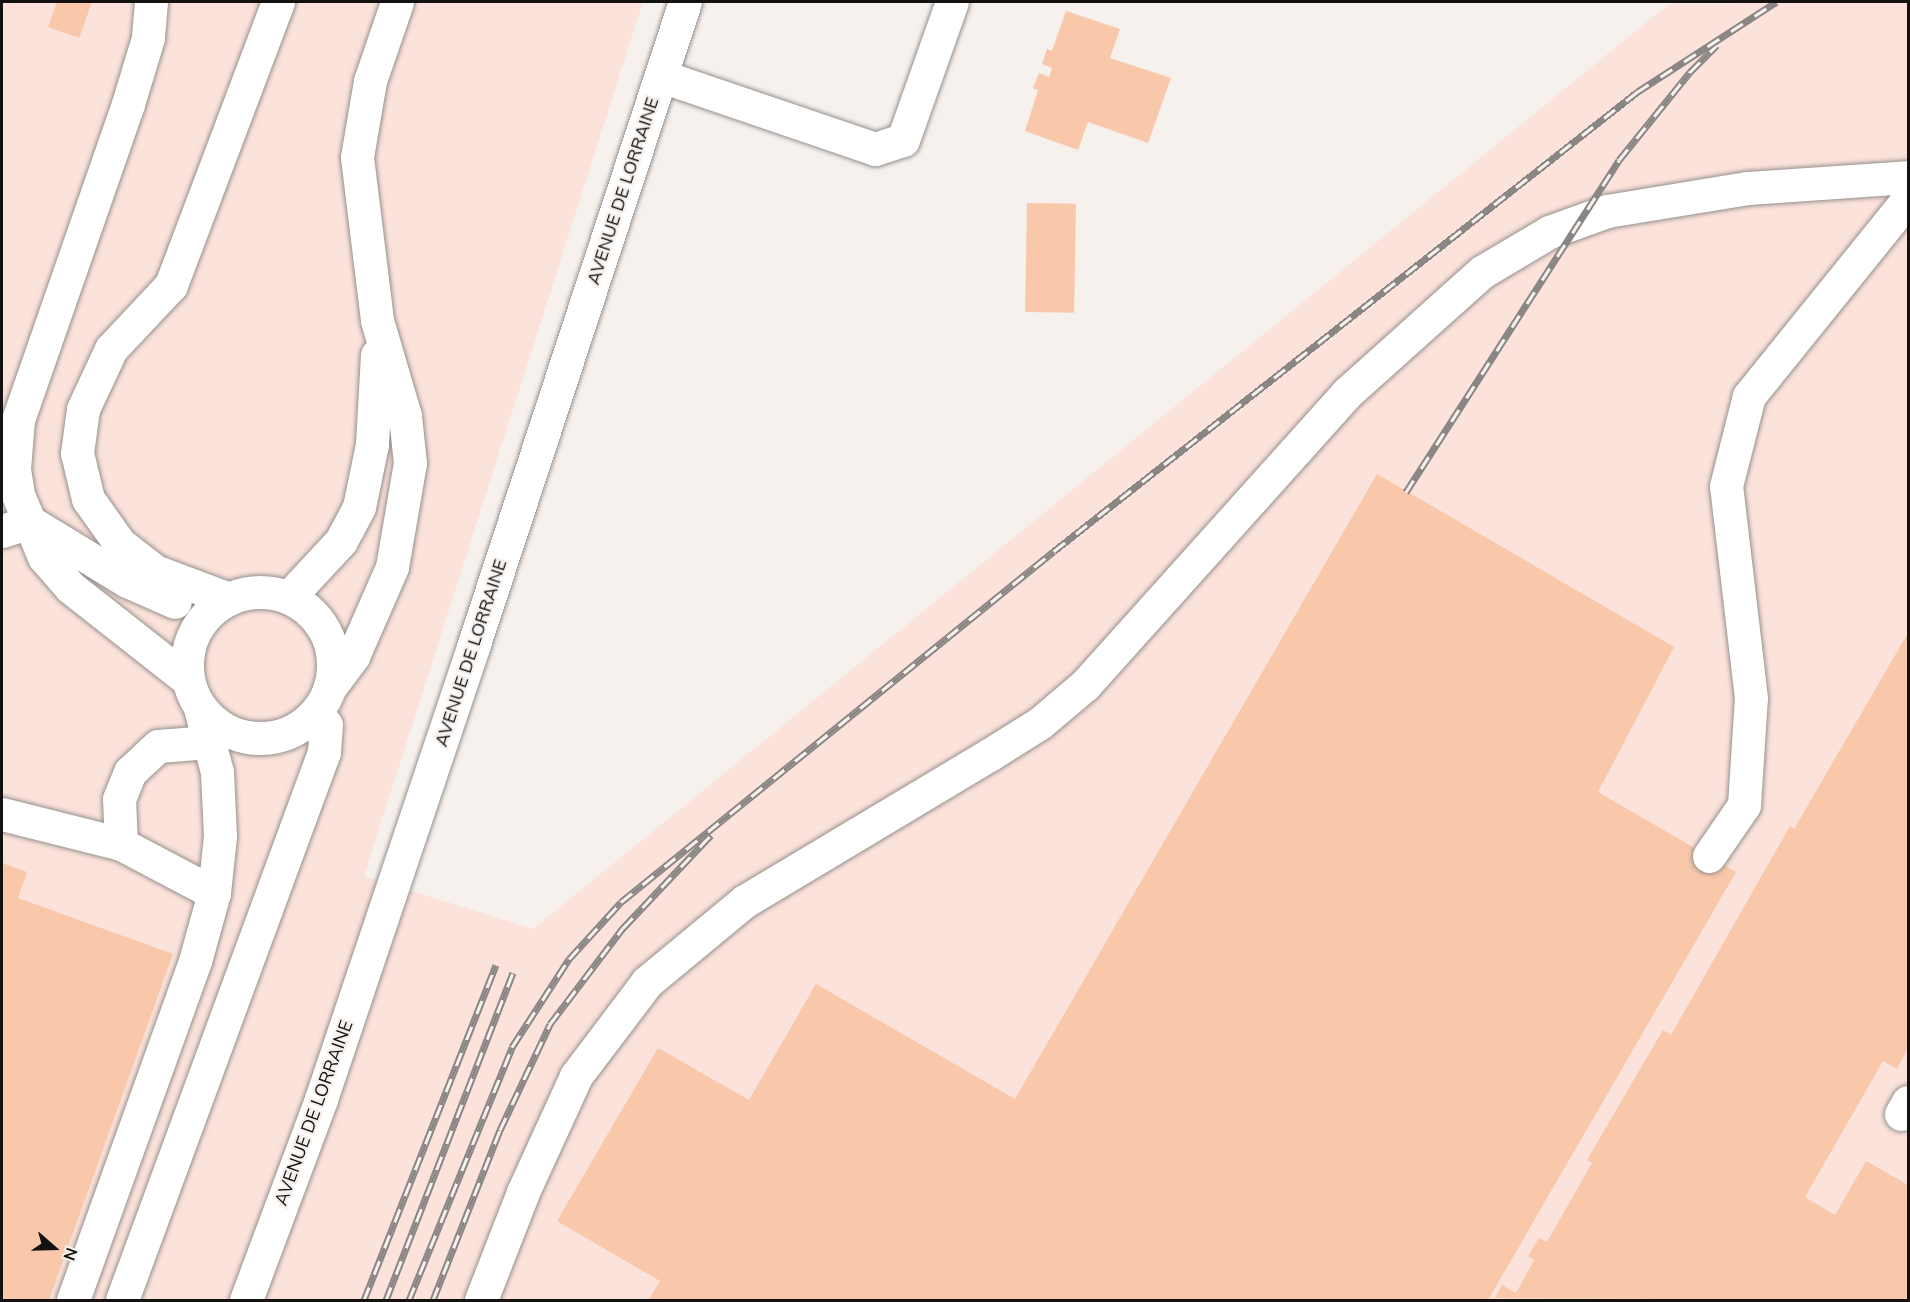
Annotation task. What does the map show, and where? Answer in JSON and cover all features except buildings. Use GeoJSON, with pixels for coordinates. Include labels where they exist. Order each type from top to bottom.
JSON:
{"type":"FeatureCollection","features":[{"type":"Feature","properties":{"kind":"main road"},"geometry":{"type":"LineString","coordinates":[[151,2],[148,38],[128,104],[18,419],[14,469],[16,526],[70,587],[194,694],[216,724],[257,739],[279,736],[323,700],[370,620],[392,567],[405,516],[410,463],[405,416],[377,320],[357,157],[370,81],[397,2]]}},
{"type":"Feature","properties":{"kind":"main road"},"geometry":{"type":"LineString","coordinates":[[217,607],[155,571],[120,544],[88,499],[77,453],[83,409],[111,349],[171,285],[278,2]]}},
{"type":"Feature","properties":{"kind":"main road","name":"AVENUE DE LORRAINE"},"geometry":{"type":"LineString","coordinates":[[246,1300],[321,1099],[466,670],[685,2]]}},
{"type":"Feature","properties":{"kind":"main road"},"geometry":{"type":"LineString","coordinates":[[661,76],[876,149],[903,140],[952,2]]}},
{"type":"Feature","properties":{"kind":"main road"},"geometry":{"type":"LineString","coordinates":[[481,1300],[523,1192],[576,1076],[647,982],[745,901],[990,755],[1040,723],[1085,685],[1347,393],[1482,272],[1549,232],[1607,211],[1748,188],[1908,177]]}},
{"type":"Feature","properties":{"kind":"main road"},"geometry":{"type":"LineString","coordinates":[[1709,856],[1744,805],[1751,698],[1726,486],[1749,396],[1908,199]]}},
{"type":"Feature","properties":{"kind":"main road"},"geometry":{"type":"LineString","coordinates":[[289,597],[341,541],[358,507],[372,444],[377,320]]}},
{"type":"Feature","properties":{"kind":"main road"},"geometry":{"type":"LineString","coordinates":[[16,526],[127,581],[217,607],[267,591],[289,597],[322,624],[331,644],[323,700],[326,725],[324,752],[122,1300]]}},
{"type":"Feature","properties":{"kind":"main road"},"geometry":{"type":"LineString","coordinates":[[73,1300],[195,962],[214,893],[220,836],[217,772],[194,694],[187,657],[217,607]]}},
{"type":"Feature","properties":{"kind":"main road"},"geometry":{"type":"LineString","coordinates":[[121,844],[119,799],[130,772],[158,746],[209,742]]}},
{"type":"Feature","properties":{"kind":"main road"},"geometry":{"type":"LineString","coordinates":[[2,814],[121,844],[214,893]]}},
{"type":"Feature","properties":{"kind":"shaded area"},"geometry":{"type":"Polygon","coordinates":[[[2,2],[643,2],[364,876],[533,929],[1669,4],[1908,2],[1908,1300],[2,1300],[2,2]]]}},
{"type":"Feature","properties":{"kind":"railway"},"geometry":{"type":"LineString","coordinates":[[409,1300],[512,1047],[569,959],[621,902],[1054,551],[1637,92],[1776,2]]}},
{"type":"Feature","properties":{"kind":"railway"},"geometry":{"type":"LineString","coordinates":[[1406,492],[1619,160],[1690,72],[1717,45]]}},
{"type":"Feature","properties":{"kind":"railway"},"geometry":{"type":"LineString","coordinates":[[433,1300],[500,1130],[550,1024],[623,928],[711,835]]}},
{"type":"Feature","properties":{"kind":"railway"},"geometry":{"type":"LineString","coordinates":[[364,1300],[496,965]]}},
{"type":"Feature","properties":{"kind":"railway"},"geometry":{"type":"LineString","coordinates":[[386,1300],[513,973]]}}]}
